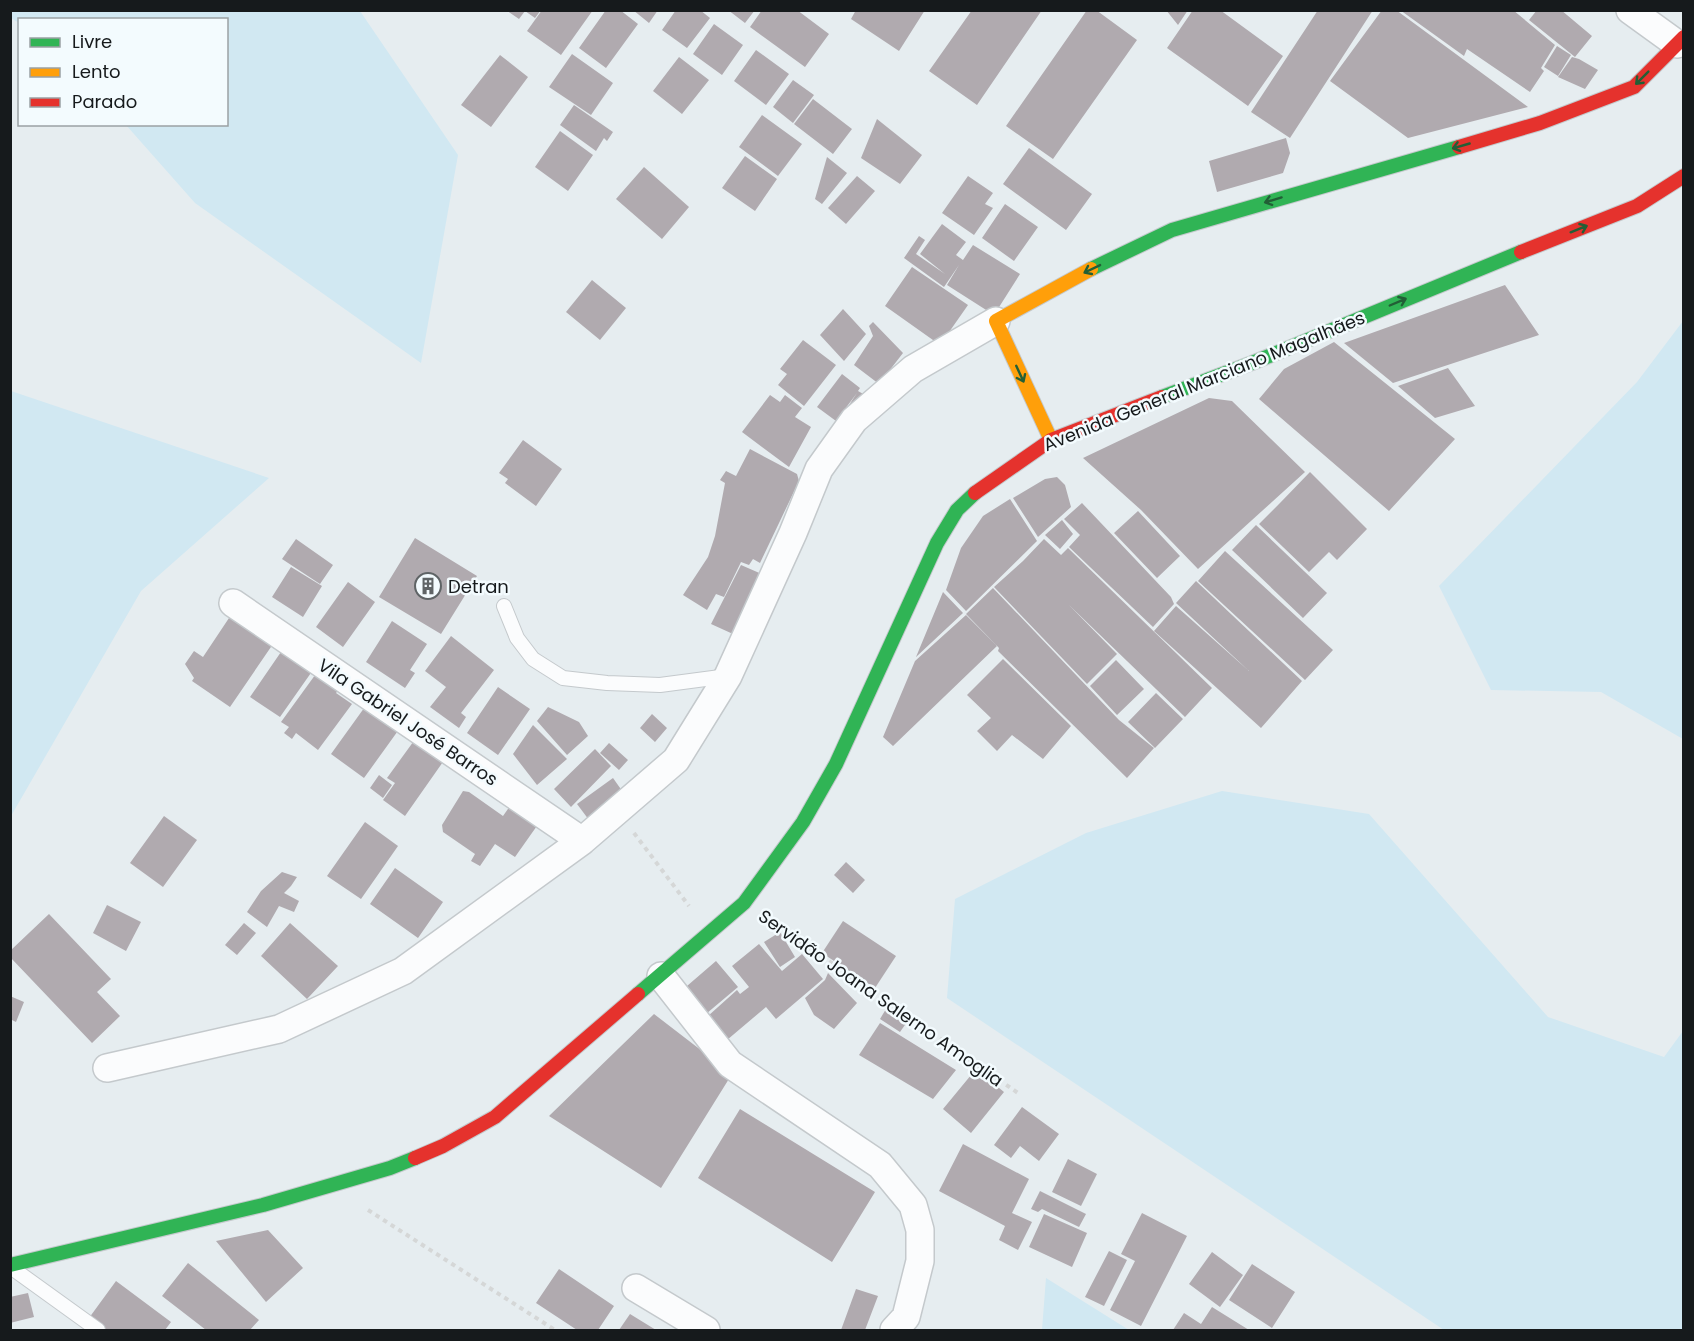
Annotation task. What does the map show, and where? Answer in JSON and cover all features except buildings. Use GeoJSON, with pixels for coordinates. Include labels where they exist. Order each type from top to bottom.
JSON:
{"type":"FeatureCollection","features":[{"type":"Feature","properties":{"kind":"street"},"geometry":{"type":"LineString","coordinates":[[107,1068],[279,1029],[403,971],[582,841],[676,760],[728,676],[793,533],[819,469],[854,420],[913,369],[1080,274],[1172,230],[1540,123],[1634,87],[1680,40],[1630,10]]}},
{"type":"Feature","properties":{"kind":"street","name":"Avenida General Marciano Magalhães"},"geometry":{"type":"LineString","coordinates":[[10,1266],[263,1205],[332,1186],[390,1168],[443,1146],[495,1117],[744,903],[803,822],[836,764],[921,575],[957,510],[980,488],[1051,440],[1252,363],[1637,206],[1683,176]]}},
{"type":"Feature","properties":{"kind":"street"},"geometry":{"type":"LineString","coordinates":[[996,321],[1051,440]]}},
{"type":"Feature","properties":{"kind":"street","name":"Vila Gabriel José Barros"},"geometry":{"type":"LineString","coordinates":[[233,603],[582,841]]}},
{"type":"Feature","properties":{"kind":"street"},"geometry":{"type":"LineString","coordinates":[[661,976],[730,1064],[880,1166],[913,1205],[920,1230],[920,1261],[906,1317],[894,1330]]}},
{"type":"Feature","properties":{"kind":"street"},"geometry":{"type":"LineString","coordinates":[[636,1288],[706,1330]]}},
{"type":"Feature","properties":{"kind":"lane"},"geometry":{"type":"LineString","coordinates":[[504,606],[517,638],[533,659],[563,678],[607,683],[660,685],[728,676]]}},
{"type":"Feature","properties":{"kind":"lane"},"geometry":{"type":"LineString","coordinates":[[10,1266],[98,1330]]}},
{"type":"Feature","properties":{"kind":"path"},"geometry":{"type":"LineString","coordinates":[[617,811],[710,933]]}},
{"type":"Feature","properties":{"kind":"path","name":"Servidão Joana Salerno Amoglia"},"geometry":{"type":"LineString","coordinates":[[744,903],[1018,1093]]}},
{"type":"Feature","properties":{"kind":"path"},"geometry":{"type":"LineString","coordinates":[[332,1186],[555,1330]]}},
{"type":"Feature","properties":{"kind":"shaded area"},"geometry":{"type":"Polygon","coordinates":[[[11,10],[360,11],[458,155],[421,363],[195,203],[127,126],[228,126],[228,18],[18,18],[18,22],[11,18],[11,10]]]}},
{"type":"Feature","properties":{"kind":"shaded area"},"geometry":{"type":"Polygon","coordinates":[[[1683,321],[1684,739],[1601,692],[1491,690],[1439,586],[1637,382],[1683,321]]]}},
{"type":"Feature","properties":{"kind":"shaded area"},"geometry":{"type":"Polygon","coordinates":[[[11,391],[269,478],[141,591],[11,816],[11,391]]]}},
{"type":"Feature","properties":{"kind":"shaded area"},"geometry":{"type":"Polygon","coordinates":[[[1222,791],[1369,814],[1548,1017],[1664,1057],[1683,1031],[1683,1330],[1444,1330],[947,998],[955,899],[1086,833],[1222,791]]]}},
{"type":"Feature","properties":{"kind":"shaded area"},"geometry":{"type":"Polygon","coordinates":[[[1046,1278],[1129,1330],[1042,1330],[1046,1278]]]}},
{"type":"Feature","properties":{"kind":"traffic: fast"},"geometry":{"type":"LineString","coordinates":[[1091,269],[1172,230],[1459,147]]}},
{"type":"Feature","properties":{"kind":"traffic: fast"},"geometry":{"type":"LineString","coordinates":[[1162,397],[1252,363],[1521,252]]}},
{"type":"Feature","properties":{"kind":"traffic: fast"},"geometry":{"type":"LineString","coordinates":[[638,994],[744,903],[803,822],[836,764],[937,543],[957,510],[975,493]]}},
{"type":"Feature","properties":{"kind":"traffic: fast"},"geometry":{"type":"LineString","coordinates":[[10,1265],[263,1205],[390,1168],[415,1158]]}},
{"type":"Feature","properties":{"kind":"traffic: slow"},"geometry":{"type":"LineString","coordinates":[[1051,440],[996,321],[1091,269]]}},
{"type":"Feature","properties":{"kind":"traffic: jam"},"geometry":{"type":"LineString","coordinates":[[1459,147],[1540,123],[1634,87],[1684,37]]}},
{"type":"Feature","properties":{"kind":"traffic: jam"},"geometry":{"type":"LineString","coordinates":[[1521,252],[1637,206],[1684,176]]}},
{"type":"Feature","properties":{"kind":"traffic: jam"},"geometry":{"type":"LineString","coordinates":[[975,493],[1051,440],[1162,397]]}},
{"type":"Feature","properties":{"kind":"traffic: jam"},"geometry":{"type":"LineString","coordinates":[[415,1158],[443,1146],[495,1117],[638,994]]}},
{"type":"Feature","properties":{"kind":"place","name":"Detran"},"geometry":{"type":"Point","coordinates":[428,586]}}]}
